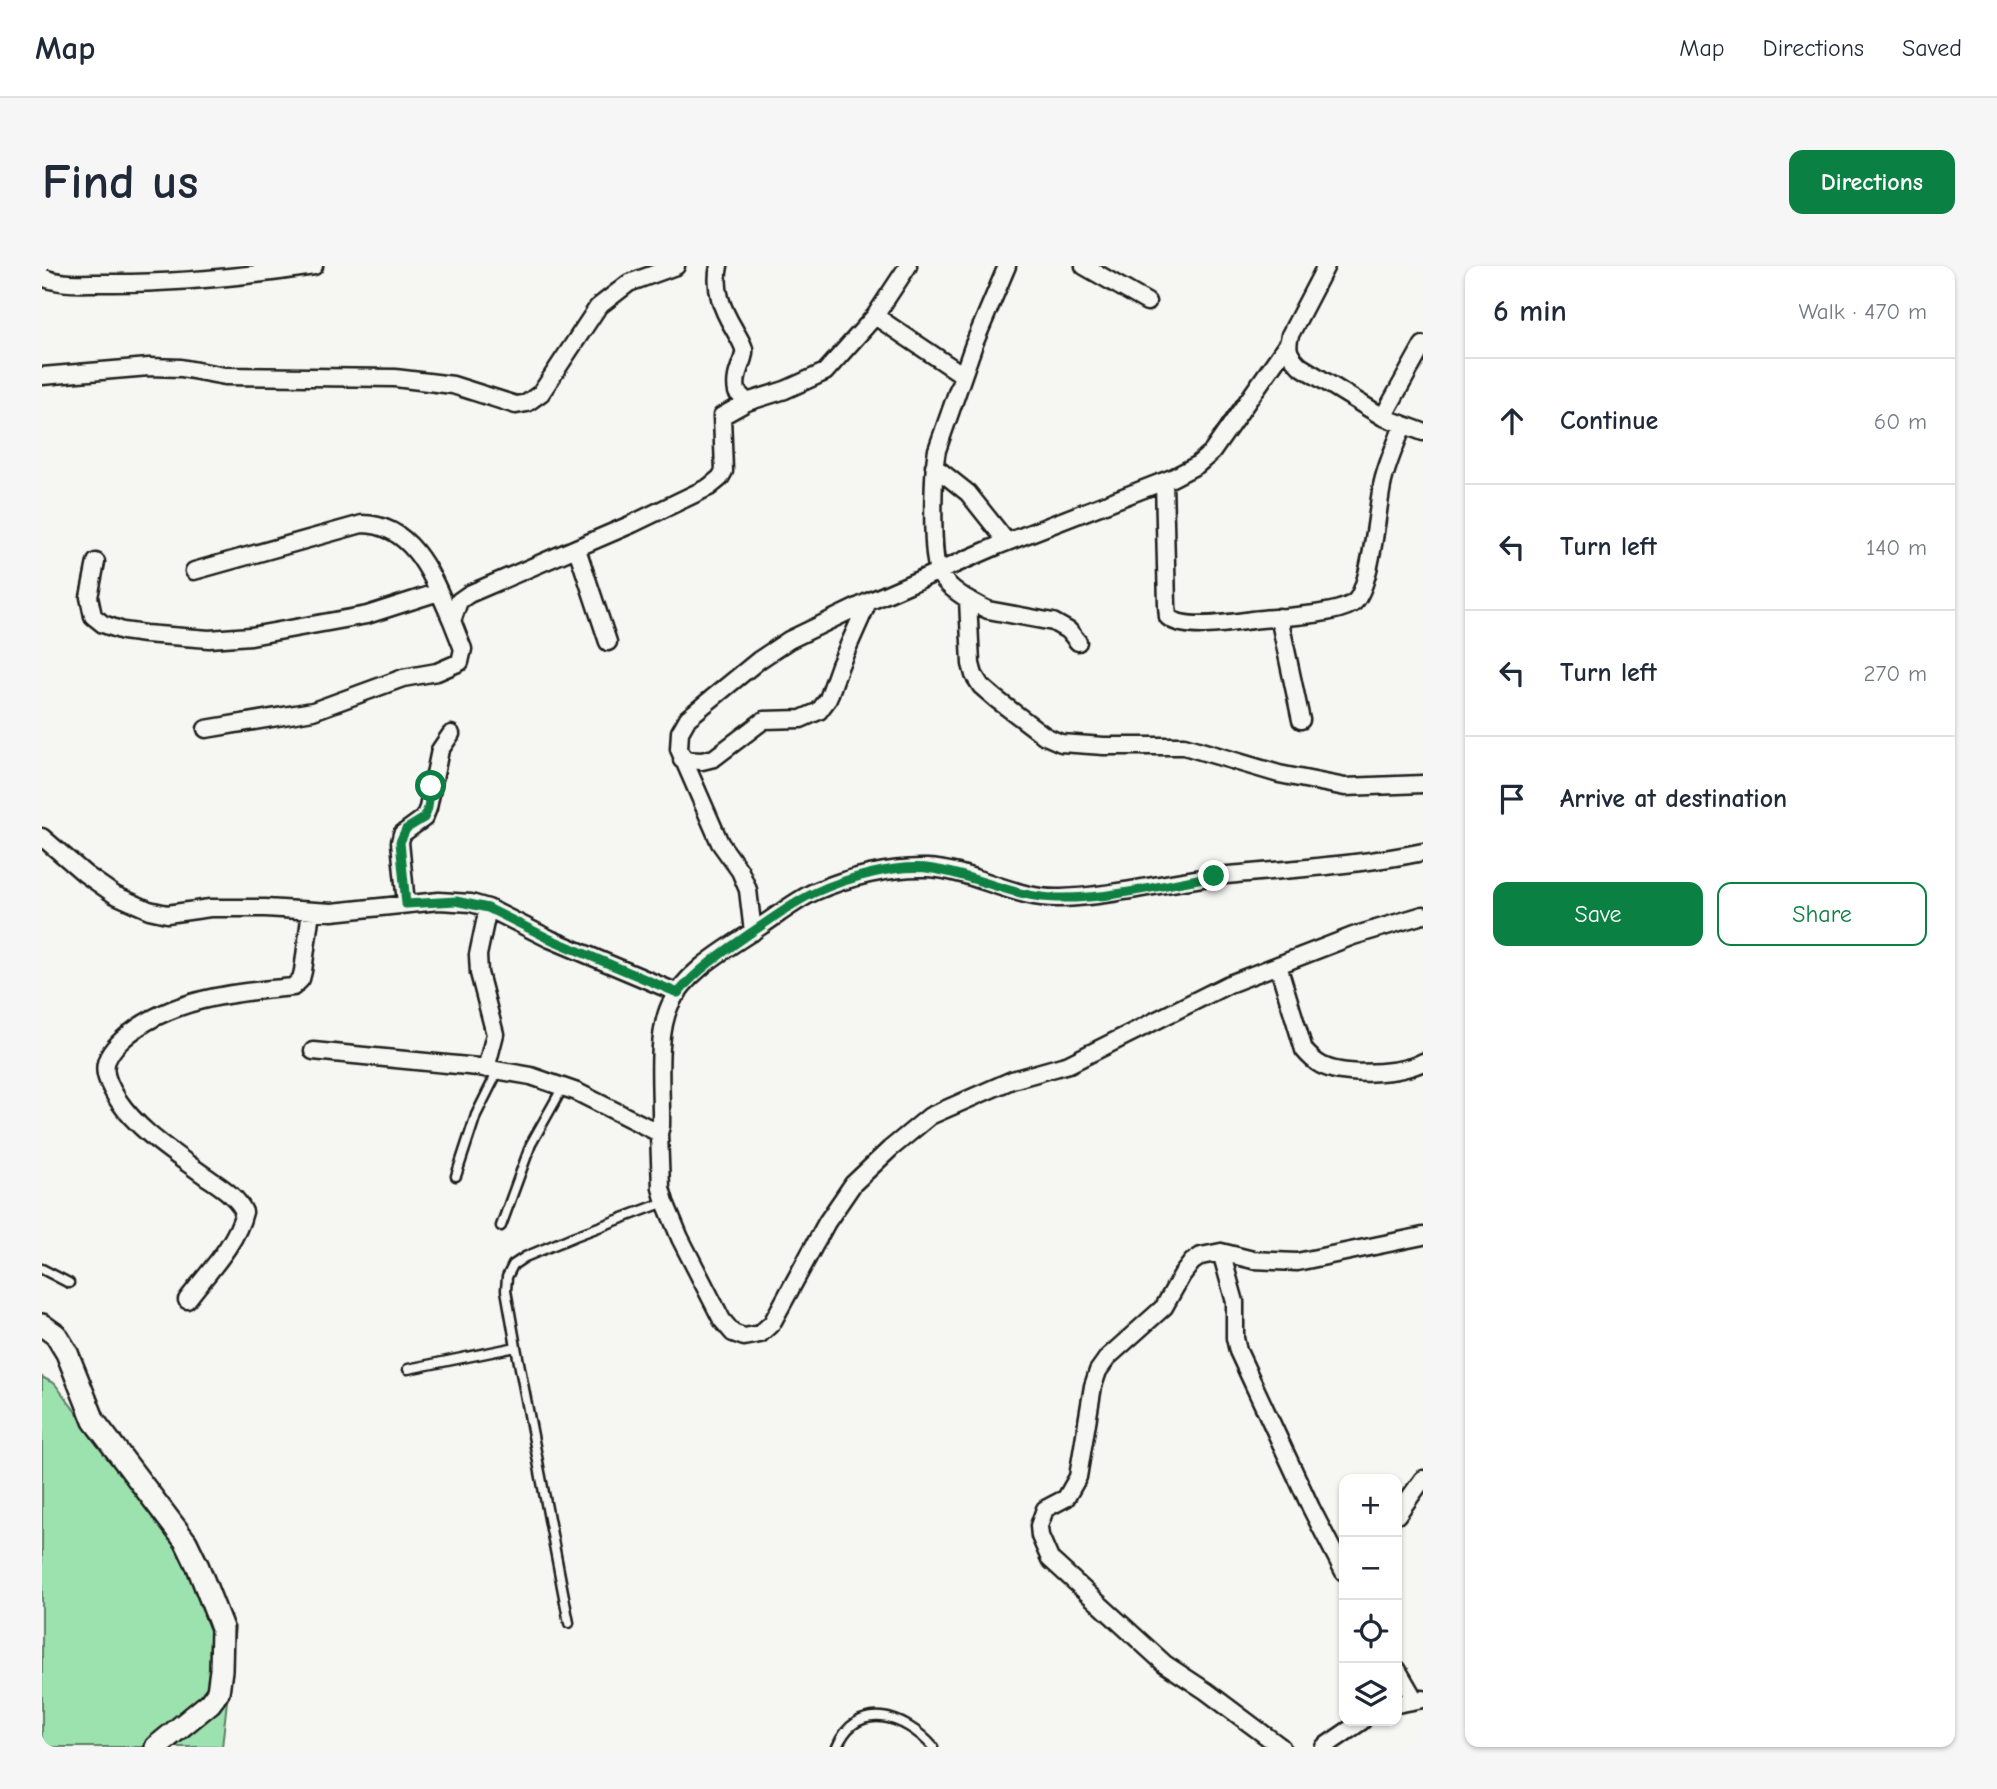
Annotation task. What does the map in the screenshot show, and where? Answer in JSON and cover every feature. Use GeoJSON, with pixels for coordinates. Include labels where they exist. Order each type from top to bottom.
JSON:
{"type":"FeatureCollection","features":[{"type":"Feature","properties":{"kind":"street"},"geometry":{"type":"LineString","coordinates":[[118,266],[119,283]]}},
{"type":"Feature","properties":{"kind":"street"},"geometry":{"type":"LineString","coordinates":[[42,277],[62,283],[149,284],[314,266]]}},
{"type":"Feature","properties":{"kind":"street"},"geometry":{"type":"LineString","coordinates":[[42,376],[149,367],[181,368],[226,376],[395,378],[453,386],[516,405],[527,403],[541,393],[598,307],[606,300],[629,283],[676,266]]}},
{"type":"Feature","properties":{"kind":"street"},"geometry":{"type":"LineString","coordinates":[[719,266],[718,292],[744,348],[736,375],[737,392],[747,402]]}},
{"type":"Feature","properties":{"kind":"street"},"geometry":{"type":"LineString","coordinates":[[452,621],[459,601],[470,594],[577,549],[709,487],[724,471],[722,416],[747,402],[785,390],[825,372],[875,316],[908,266]]}},
{"type":"Feature","properties":{"kind":"street"},"geometry":{"type":"LineString","coordinates":[[1007,266],[963,375],[933,466],[932,502],[937,572],[946,583],[988,610],[1062,625],[1078,642]]}},
{"type":"Feature","properties":{"kind":"street"},"geometry":{"type":"LineString","coordinates":[[1084,266],[1147,302]]}},
{"type":"Feature","properties":{"kind":"street"},"geometry":{"type":"LineString","coordinates":[[753,932],[747,890],[740,871],[720,842],[682,760],[678,742],[688,718],[758,660],[789,640],[937,572],[1164,481],[1197,464],[1212,452],[1286,346],[1326,266]]}},
{"type":"Feature","properties":{"kind":"street"},"geometry":{"type":"LineString","coordinates":[[875,316],[963,375]]}},
{"type":"Feature","properties":{"kind":"street"},"geometry":{"type":"LineString","coordinates":[[1383,417],[1423,345]]}},
{"type":"Feature","properties":{"kind":"street"},"geometry":{"type":"LineString","coordinates":[[1286,346],[1290,356],[1300,366],[1383,417],[1423,432]]}},
{"type":"Feature","properties":{"kind":"street"},"geometry":{"type":"LineString","coordinates":[[1164,481],[1168,617],[1184,625],[1279,617],[1342,608],[1358,599],[1366,574],[1382,483],[1403,425]]}},
{"type":"Feature","properties":{"kind":"street"},"geometry":{"type":"LineString","coordinates":[[933,466],[968,493],[1007,542]]}},
{"type":"Feature","properties":{"kind":"street"},"geometry":{"type":"LineString","coordinates":[[194,571],[362,524],[375,524],[395,533],[425,563],[464,653],[460,662],[453,666],[437,672],[403,678],[313,711],[206,729]]}},
{"type":"Feature","properties":{"kind":"street"},"geometry":{"type":"LineString","coordinates":[[577,549],[608,642]]}},
{"type":"Feature","properties":{"kind":"street"},"geometry":{"type":"LineString","coordinates":[[96,562],[89,597],[93,616],[103,624],[123,631],[145,634],[209,639],[251,636],[367,615],[439,592]]}},
{"type":"Feature","properties":{"kind":"street"},"geometry":{"type":"LineString","coordinates":[[968,599],[971,664],[981,686],[1045,736],[1060,743],[1184,746],[1279,774],[1345,787],[1423,784]]}},
{"type":"Feature","properties":{"kind":"street"},"geometry":{"type":"LineString","coordinates":[[682,760],[702,761],[714,758],[764,720],[801,719],[819,711],[828,699],[842,658],[868,602]]}},
{"type":"Feature","properties":{"kind":"street"},"geometry":{"type":"LineString","coordinates":[[1279,617],[1301,720]]}},
{"type":"Feature","properties":{"kind":"street"},"geometry":{"type":"LineString","coordinates":[[406,904],[400,842],[402,834],[424,818],[440,750],[451,734]]}},
{"type":"Feature","properties":{"kind":"street"},"geometry":{"type":"LineString","coordinates":[[42,837],[115,895],[149,910],[167,914],[210,908],[349,911],[456,901],[488,908],[550,939],[678,993]]}},
{"type":"Feature","properties":{"kind":"street"},"geometry":{"type":"LineString","coordinates":[[1423,852],[1362,862],[1214,876],[1106,895],[1040,897],[972,877],[929,868],[896,869],[813,893],[714,958],[678,993],[666,1018],[662,1044],[662,1126],[659,1133],[665,1202],[680,1238],[722,1320],[733,1333],[744,1337],[760,1334],[772,1323],[827,1222],[853,1184],[930,1116],[1013,1080],[1069,1064],[1229,984],[1353,936],[1423,915]]}},
{"type":"Feature","properties":{"kind":"street"},"geometry":{"type":"LineString","coordinates":[[488,908],[478,954],[478,972],[495,1034],[492,1070]]}},
{"type":"Feature","properties":{"kind":"street"},"geometry":{"type":"LineString","coordinates":[[187,1300],[232,1240],[240,1227],[244,1212],[234,1198],[128,1115],[106,1082],[104,1070],[107,1059],[112,1049],[126,1036],[165,1012],[214,997],[293,987],[301,979],[303,971],[311,911]]}},
{"type":"Feature","properties":{"kind":"street"},"geometry":{"type":"LineString","coordinates":[[1278,965],[1304,1050],[1312,1059],[1334,1070],[1367,1072],[1402,1069],[1423,1062]]}},
{"type":"Feature","properties":{"kind":"street"},"geometry":{"type":"LineString","coordinates":[[313,1051],[531,1076],[615,1110],[659,1133]]}},
{"type":"Feature","properties":{"kind":"street"},"geometry":{"type":"LineString","coordinates":[[1281,1747],[1165,1664],[1050,1559],[1040,1536],[1039,1526],[1045,1509],[1066,1498],[1077,1477],[1098,1371],[1108,1357],[1164,1307],[1192,1262],[1201,1256],[1221,1252],[1253,1260],[1297,1262],[1423,1236]]}},
{"type":"Feature","properties":{"kind":"street"},"geometry":{"type":"LineString","coordinates":[[1221,1252],[1235,1303],[1235,1338],[1238,1350],[1339,1562]]}},
{"type":"Feature","properties":{"kind":"street"},"geometry":{"type":"LineString","coordinates":[[42,1325],[56,1335],[67,1353],[94,1421],[186,1542],[222,1628],[218,1692],[211,1703],[156,1747]]}},
{"type":"Feature","properties":{"kind":"street"},"geometry":{"type":"LineString","coordinates":[[1402,1508],[1423,1479]]}},
{"type":"Feature","properties":{"kind":"street"},"geometry":{"type":"LineString","coordinates":[[1402,1676],[1419,1699]]}},
{"type":"Feature","properties":{"kind":"street"},"geometry":{"type":"LineString","coordinates":[[1324,1747],[1355,1726]]}},
{"type":"Feature","properties":{"kind":"lane"},"geometry":{"type":"LineString","coordinates":[[456,1176],[492,1070]]}},
{"type":"Feature","properties":{"kind":"lane"},"geometry":{"type":"LineString","coordinates":[[501,1226],[531,1144],[563,1087]]}},
{"type":"Feature","properties":{"kind":"lane"},"geometry":{"type":"LineString","coordinates":[[569,1622],[516,1347],[506,1290],[507,1277],[513,1265],[575,1236],[665,1202]]}},
{"type":"Feature","properties":{"kind":"lane"},"geometry":{"type":"LineString","coordinates":[[42,1269],[69,1283]]}},
{"type":"Feature","properties":{"kind":"lane"},"geometry":{"type":"LineString","coordinates":[[408,1369],[516,1347]]}},
{"type":"Feature","properties":{"kind":"lane"},"geometry":{"type":"LineString","coordinates":[[837,1747],[847,1730],[864,1717],[874,1716],[916,1731],[933,1747]]}},
{"type":"Feature","properties":{"kind":"green space"},"geometry":{"type":"Polygon","coordinates":[[[42,1377],[55,1384],[235,1627],[222,1747],[42,1747],[42,1377]]]}},
{"type":"Feature","properties":{"kind":"route"},"geometry":{"type":"LineString","coordinates":[[431,786],[424,818],[406,829],[400,842],[406,904],[456,901],[488,908],[550,939],[678,993],[714,958],[813,893],[896,869],[929,868],[972,877],[1040,897],[1057,898],[1106,895],[1214,876]]}}]}
